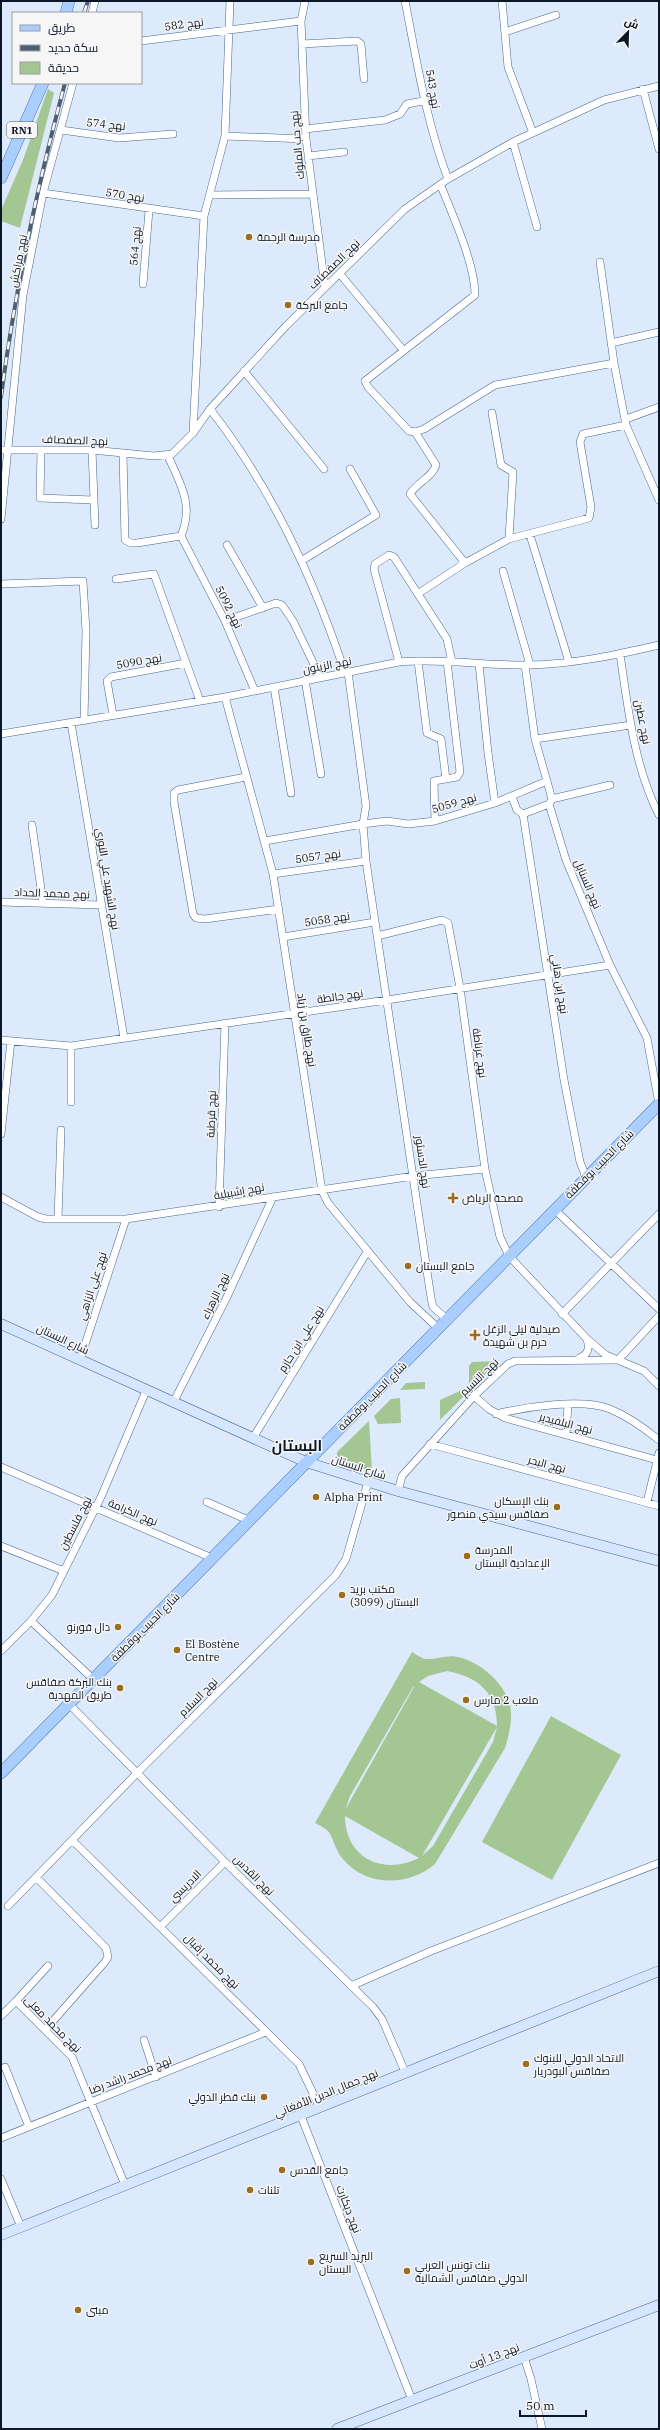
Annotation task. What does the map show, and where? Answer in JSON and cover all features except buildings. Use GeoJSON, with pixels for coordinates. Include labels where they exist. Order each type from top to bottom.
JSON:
{"type":"FeatureCollection","features":[{"type":"Feature","properties":{"kind":"main road"},"geometry":{"type":"LineString","coordinates":[[66,12],[69,1]]}},
{"type":"Feature","properties":{"kind":"main road","name":"RN1"},"geometry":{"type":"LineString","coordinates":[[1,178],[43,84]]}},
{"type":"Feature","properties":{"kind":"main road","name":"شارع الحبيب بوقطفة"},"geometry":{"type":"LineString","coordinates":[[1,1773],[248,1520],[448,1320],[554,1209],[659,1104]]}},
{"type":"Feature","properties":{"kind":"main road","name":"شارع البستان"},"geometry":{"type":"LineString","coordinates":[[1,1324],[146,1391],[306,1462],[398,1491],[659,1561]]}},
{"type":"Feature","properties":{"kind":"main road","name":"نهج جمال الدين الأفغاني"},"geometry":{"type":"LineString","coordinates":[[1,2235],[406,2074],[659,1971]]}},
{"type":"Feature","properties":{"kind":"main road","name":"نهج 13 أوت"},"geometry":{"type":"LineString","coordinates":[[338,2429],[659,2305]]}},
{"type":"Feature","properties":{"kind":"street"},"geometry":{"type":"LineString","coordinates":[[92,12],[95,1]]}},
{"type":"Feature","properties":{"kind":"street"},"geometry":{"type":"LineString","coordinates":[[193,433],[204,216],[225,136],[230,1]]}},
{"type":"Feature","properties":{"kind":"street","name":"نهج حب الملوك"},"geometry":{"type":"LineString","coordinates":[[305,1],[301,21],[305,129],[326,287]]}},
{"type":"Feature","properties":{"kind":"street","name":"نهج 543"},"geometry":{"type":"LineString","coordinates":[[405,1],[423,101],[434,143],[448,179]]}},
{"type":"Feature","properties":{"kind":"street"},"geometry":{"type":"LineString","coordinates":[[502,1],[509,73],[533,133]]}},
{"type":"Feature","properties":{"kind":"street"},"geometry":{"type":"LineString","coordinates":[[505,32],[556,15]]}},
{"type":"Feature","properties":{"kind":"street","name":"نهج 582"},"geometry":{"type":"LineString","coordinates":[[142,41],[230,28],[301,21]]}},
{"type":"Feature","properties":{"kind":"street"},"geometry":{"type":"LineString","coordinates":[[302,44],[357,41],[361,44],[364,79]]}},
{"type":"Feature","properties":{"kind":"street","name":"نهج مراكش"},"geometry":{"type":"LineString","coordinates":[[1,519],[4,451],[20,315],[43,193],[73,84]]}},
{"type":"Feature","properties":{"kind":"street","name":"نهج الصفصاف"},"geometry":{"type":"LineString","coordinates":[[4,451],[92,450],[168,456],[177,451],[193,433],[210,409],[244,371],[326,287],[405,209],[421,196],[441,186],[448,179],[513,142],[598,102],[659,86]]}},
{"type":"Feature","properties":{"kind":"street"},"geometry":{"type":"LineString","coordinates":[[643,89],[659,149]]}},
{"type":"Feature","properties":{"kind":"street"},"geometry":{"type":"LineString","coordinates":[[305,129],[385,120],[400,114],[407,104],[423,101]]}},
{"type":"Feature","properties":{"kind":"street","name":"نهج 574"},"geometry":{"type":"LineString","coordinates":[[60,130],[119,138],[173,134]]}},
{"type":"Feature","properties":{"kind":"street"},"geometry":{"type":"LineString","coordinates":[[225,136],[306,139]]}},
{"type":"Feature","properties":{"kind":"street"},"geometry":{"type":"LineString","coordinates":[[513,142],[537,227]]}},
{"type":"Feature","properties":{"kind":"street"},"geometry":{"type":"LineString","coordinates":[[308,156],[344,152]]}},
{"type":"Feature","properties":{"kind":"street"},"geometry":{"type":"LineString","coordinates":[[441,186],[461,240],[472,276],[475,295],[369,376],[366,384],[409,431],[415,432],[495,385],[614,363]]}},
{"type":"Feature","properties":{"kind":"street","name":"نهج 570"},"geometry":{"type":"LineString","coordinates":[[43,193],[149,210],[204,216]]}},
{"type":"Feature","properties":{"kind":"street"},"geometry":{"type":"LineString","coordinates":[[210,195],[313,194]]}},
{"type":"Feature","properties":{"kind":"street","name":"نهج 564"},"geometry":{"type":"LineString","coordinates":[[143,284],[149,210]]}},
{"type":"Feature","properties":{"kind":"street"},"geometry":{"type":"LineString","coordinates":[[600,262],[614,363],[626,422],[659,500]]}},
{"type":"Feature","properties":{"kind":"street"},"geometry":{"type":"LineString","coordinates":[[340,274],[403,350]]}},
{"type":"Feature","properties":{"kind":"street"},"geometry":{"type":"LineString","coordinates":[[611,343],[659,332]]}},
{"type":"Feature","properties":{"kind":"street"},"geometry":{"type":"LineString","coordinates":[[244,371],[324,469]]}},
{"type":"Feature","properties":{"kind":"street"},"geometry":{"type":"LineString","coordinates":[[419,594],[465,564],[509,539],[530,535],[589,518],[591,507],[580,442],[583,434],[626,422],[659,407]]}},
{"type":"Feature","properties":{"kind":"street","name":"نهج الدستور"},"geometry":{"type":"LineString","coordinates":[[210,409],[239,446],[289,532],[334,639],[346,673],[366,806],[363,824],[366,861],[433,1307],[448,1320]]}},
{"type":"Feature","properties":{"kind":"street"},"geometry":{"type":"LineString","coordinates":[[492,413],[501,465],[513,472],[509,539]]}},
{"type":"Feature","properties":{"kind":"street"},"geometry":{"type":"LineString","coordinates":[[415,432],[436,465],[435,470],[414,487],[410,494],[465,564]]}},
{"type":"Feature","properties":{"kind":"street"},"geometry":{"type":"LineString","coordinates":[[41,450],[40,498],[93,500]]}},
{"type":"Feature","properties":{"kind":"street"},"geometry":{"type":"LineString","coordinates":[[92,450],[95,525]]}},
{"type":"Feature","properties":{"kind":"street"},"geometry":{"type":"LineString","coordinates":[[123,453],[125,540],[131,543],[180,536],[185,526],[186,500],[168,456]]}},
{"type":"Feature","properties":{"kind":"street"},"geometry":{"type":"LineString","coordinates":[[301,561],[376,515],[350,470]]}},
{"type":"Feature","properties":{"kind":"street"},"geometry":{"type":"LineString","coordinates":[[530,535],[569,662]]}},
{"type":"Feature","properties":{"kind":"street","name":"نهج 5092"},"geometry":{"type":"LineString","coordinates":[[180,536],[225,621],[254,689]]}},
{"type":"Feature","properties":{"kind":"street"},"geometry":{"type":"LineString","coordinates":[[228,544],[263,608]]}},
{"type":"Feature","properties":{"kind":"street"},"geometry":{"type":"LineString","coordinates":[[399,662],[374,569],[375,564],[387,556],[394,557],[447,639],[460,772],[457,778],[434,781],[435,821]]}},
{"type":"Feature","properties":{"kind":"street","name":"نهج السنابل"},"geometry":{"type":"LineString","coordinates":[[503,571],[528,665],[535,739],[547,781],[566,860],[610,965],[647,1038],[659,1104]]}},
{"type":"Feature","properties":{"kind":"street"},"geometry":{"type":"LineString","coordinates":[[116,579],[154,574],[200,701]]}},
{"type":"Feature","properties":{"kind":"street"},"geometry":{"type":"LineString","coordinates":[[1,584],[82,581],[86,631],[84,721]]}},
{"type":"Feature","properties":{"kind":"street"},"geometry":{"type":"LineString","coordinates":[[225,621],[276,603],[285,608],[320,677]]}},
{"type":"Feature","properties":{"kind":"street","name":"نهج الزيتون"},"geometry":{"type":"LineString","coordinates":[[1,734],[200,701],[254,689],[274,687],[399,662],[418,661],[528,665],[569,662],[659,646]]}},
{"type":"Feature","properties":{"kind":"street","name":"نهج عطين"},"geometry":{"type":"LineString","coordinates":[[620,654],[631,725],[648,788],[659,816]]}},
{"type":"Feature","properties":{"kind":"street"},"geometry":{"type":"LineString","coordinates":[[418,661],[427,734],[441,739],[446,779]]}},
{"type":"Feature","properties":{"kind":"street","name":"نهج 5090"},"geometry":{"type":"LineString","coordinates":[[113,715],[107,681],[111,677],[186,663]]}},
{"type":"Feature","properties":{"kind":"street"},"geometry":{"type":"LineString","coordinates":[[479,664],[488,753],[495,803]]}},
{"type":"Feature","properties":{"kind":"street"},"geometry":{"type":"LineString","coordinates":[[305,680],[321,774]]}},
{"type":"Feature","properties":{"kind":"street"},"geometry":{"type":"LineString","coordinates":[[274,687],[291,793]]}},
{"type":"Feature","properties":{"kind":"street","name":"نهج طارق بن زياد"},"geometry":{"type":"LineString","coordinates":[[225,696],[273,874],[293,1014],[322,1190],[328,1203],[367,1252],[410,1302],[439,1329]]}},
{"type":"Feature","properties":{"kind":"street","name":"نهج الشهيد علي النوري"},"geometry":{"type":"LineString","coordinates":[[72,723],[124,1038]]}},
{"type":"Feature","properties":{"kind":"street"},"geometry":{"type":"LineString","coordinates":[[535,739],[631,725]]}},
{"type":"Feature","properties":{"kind":"street"},"geometry":{"type":"LineString","coordinates":[[246,777],[178,790],[174,793],[174,802],[193,914],[196,918],[205,919],[279,909]]}},
{"type":"Feature","properties":{"kind":"street","name":"نهج 5059"},"geometry":{"type":"LineString","coordinates":[[265,841],[387,821],[408,824],[435,821],[512,797],[547,781]]}},
{"type":"Feature","properties":{"kind":"street"},"geometry":{"type":"LineString","coordinates":[[523,814],[551,802],[610,785]]}},
{"type":"Feature","properties":{"kind":"street","name":"نهج إبن هاني"},"geometry":{"type":"LineString","coordinates":[[512,797],[517,810],[523,814],[564,1080],[580,1162],[586,1177]]}},
{"type":"Feature","properties":{"kind":"street"},"geometry":{"type":"LineString","coordinates":[[32,825],[43,903]]}},
{"type":"Feature","properties":{"kind":"street","name":"نهج 5057"},"geometry":{"type":"LineString","coordinates":[[273,874],[366,861]]}},
{"type":"Feature","properties":{"kind":"street","name":"نهج محمد الحداد"},"geometry":{"type":"LineString","coordinates":[[1,902],[102,905]]}},
{"type":"Feature","properties":{"kind":"street","name":"نهج غرناطة"},"geometry":{"type":"LineString","coordinates":[[377,936],[442,920],[445,921],[449,927],[460,988],[485,1169],[500,1237],[509,1256],[562,1314],[586,1339],[606,1354],[618,1360]]}},
{"type":"Feature","properties":{"kind":"street","name":"نهج 5058"},"geometry":{"type":"LineString","coordinates":[[283,937],[375,922]]}},
{"type":"Feature","properties":{"kind":"street","name":"نهج جالطة"},"geometry":{"type":"LineString","coordinates":[[1,1040],[71,1046],[548,976],[610,965]]}},
{"type":"Feature","properties":{"kind":"street","name":"نهج قرطبة"},"geometry":{"type":"LineString","coordinates":[[219,1207],[225,1023]]}},
{"type":"Feature","properties":{"kind":"street"},"geometry":{"type":"LineString","coordinates":[[1,1134],[11,1041]]}},
{"type":"Feature","properties":{"kind":"street"},"geometry":{"type":"LineString","coordinates":[[71,1046],[71,1102]]}},
{"type":"Feature","properties":{"kind":"street"},"geometry":{"type":"LineString","coordinates":[[58,1219],[61,1130]]}},
{"type":"Feature","properties":{"kind":"street","name":"نهج إشبيلية"},"geometry":{"type":"LineString","coordinates":[[1,1198],[38,1217],[58,1219],[126,1219],[219,1207],[273,1197],[414,1176],[485,1169]]}},
{"type":"Feature","properties":{"kind":"street","name":"نهج الزهراء"},"geometry":{"type":"LineString","coordinates":[[173,1403],[226,1299],[273,1197]]}},
{"type":"Feature","properties":{"kind":"street"},"geometry":{"type":"LineString","coordinates":[[554,1209],[659,1309]]}},
{"type":"Feature","properties":{"kind":"street"},"geometry":{"type":"LineString","coordinates":[[562,1314],[659,1214]]}},
{"type":"Feature","properties":{"kind":"street","name":"نهج علي الزاهي"},"geometry":{"type":"LineString","coordinates":[[80,1360],[126,1219]]}},
{"type":"Feature","properties":{"kind":"street","name":"نهج علي ابن حازم"},"geometry":{"type":"LineString","coordinates":[[253,1438],[367,1252]]}},
{"type":"Feature","properties":{"kind":"street"},"geometry":{"type":"LineString","coordinates":[[659,1316],[618,1360],[644,1371],[659,1386]]}},
{"type":"Feature","properties":{"kind":"street"},"geometry":{"type":"LineString","coordinates":[[578,1360],[588,1352],[589,1346],[586,1339]]}},
{"type":"Feature","properties":{"kind":"street","name":"نهج النسيم"},"geometry":{"type":"LineString","coordinates":[[398,1491],[402,1476],[474,1396],[502,1368],[515,1361],[618,1360]]}},
{"type":"Feature","properties":{"kind":"street","name":"نهج فلسطين"},"geometry":{"type":"LineString","coordinates":[[1,1651],[47,1604],[94,1508],[101,1497],[146,1391]]}},
{"type":"Feature","properties":{"kind":"street","name":"نهج البلفيدير"},"geometry":{"type":"LineString","coordinates":[[474,1396],[496,1414],[566,1435],[658,1456]]}},
{"type":"Feature","properties":{"kind":"street"},"geometry":{"type":"LineString","coordinates":[[496,1414],[517,1409],[568,1405],[608,1408],[636,1422],[659,1440]]}},
{"type":"Feature","properties":{"kind":"street"},"geometry":{"type":"LineString","coordinates":[[566,1435],[568,1405]]}},
{"type":"Feature","properties":{"kind":"street","name":"نهج البحر"},"geometry":{"type":"LineString","coordinates":[[430,1444],[659,1506]]}},
{"type":"Feature","properties":{"kind":"street"},"geometry":{"type":"LineString","coordinates":[[647,1502],[658,1456]]}},
{"type":"Feature","properties":{"kind":"street","name":"نهج الكرامة"},"geometry":{"type":"LineString","coordinates":[[1,1467],[212,1558]]}},
{"type":"Feature","properties":{"kind":"street","name":"نهج السلام"},"geometry":{"type":"LineString","coordinates":[[8,1906],[73,1841],[138,1772],[326,1586],[342,1568],[346,1559],[368,1482]]}},
{"type":"Feature","properties":{"kind":"street"},"geometry":{"type":"LineString","coordinates":[[207,1502],[248,1520]]}},
{"type":"Feature","properties":{"kind":"street"},"geometry":{"type":"LineString","coordinates":[[1,1546],[64,1571]]}},
{"type":"Feature","properties":{"kind":"street"},"geometry":{"type":"LineString","coordinates":[[31,1621],[93,1679]]}},
{"type":"Feature","properties":{"kind":"street","name":"نهج القدس"},"geometry":{"type":"LineString","coordinates":[[69,1704],[138,1772],[225,1862],[373,2007],[382,2019],[406,2074]]}},
{"type":"Feature","properties":{"kind":"street","name":"نهج محمد إقبال"},"geometry":{"type":"LineString","coordinates":[[73,1841],[162,1926],[302,2068],[320,2108]]}},
{"type":"Feature","properties":{"kind":"street","name":"الادريسي"},"geometry":{"type":"LineString","coordinates":[[162,1926],[225,1862]]}},
{"type":"Feature","properties":{"kind":"street"},"geometry":{"type":"LineString","coordinates":[[351,1986],[431,1950],[659,1863]]}},
{"type":"Feature","properties":{"kind":"street"},"geometry":{"type":"LineString","coordinates":[[36,1877],[106,1948],[108,1952],[105,1962],[45,2030]]}},
{"type":"Feature","properties":{"kind":"street"},"geometry":{"type":"LineString","coordinates":[[16,2001],[48,1966]]}},
{"type":"Feature","properties":{"kind":"street","name":"نهج محمد معلى"},"geometry":{"type":"LineString","coordinates":[[1,2016],[16,2001],[72,2057],[125,2185]]}},
{"type":"Feature","properties":{"kind":"street","name":"نهج محمد راشد رضا"},"geometry":{"type":"LineString","coordinates":[[1,2138],[266,2032]]}},
{"type":"Feature","properties":{"kind":"street"},"geometry":{"type":"LineString","coordinates":[[144,2040],[156,2077]]}},
{"type":"Feature","properties":{"kind":"street"},"geometry":{"type":"LineString","coordinates":[[6,2067],[29,2127]]}},
{"type":"Feature","properties":{"kind":"street","name":"نهج ديكارت"},"geometry":{"type":"LineString","coordinates":[[301,2116],[412,2400]]}},
{"type":"Feature","properties":{"kind":"street"},"geometry":{"type":"LineString","coordinates":[[1,2179],[21,2227]]}},
{"type":"Feature","properties":{"kind":"street"},"geometry":{"type":"LineString","coordinates":[[524,2357],[531,2379],[542,2429]]}},
{"type":"Feature","properties":{"kind":"green space"},"geometry":{"type":"Polygon","coordinates":[[[48,89],[54,93],[20,228],[1,221],[1,210],[23,160],[48,89]]]}},
{"type":"Feature","properties":{"kind":"green space"},"geometry":{"type":"Polygon","coordinates":[[[498,1361],[469,1391],[469,1366],[472,1362],[498,1361]]]}},
{"type":"Feature","properties":{"kind":"green space"},"geometry":{"type":"Polygon","coordinates":[[[425,1382],[425,1389],[400,1390],[406,1383],[425,1382]]]}},
{"type":"Feature","properties":{"kind":"green space"},"geometry":{"type":"Polygon","coordinates":[[[464,1389],[467,1393],[440,1420],[440,1400],[464,1389]]]}},
{"type":"Feature","properties":{"kind":"green space"},"geometry":{"type":"Polygon","coordinates":[[[400,1398],[401,1423],[378,1424],[374,1416],[391,1399],[400,1398]]]}},
{"type":"Feature","properties":{"kind":"green space"},"geometry":{"type":"Polygon","coordinates":[[[369,1421],[372,1471],[337,1462],[337,1452],[369,1421]]]}},
{"type":"Feature","properties":{"kind":"green space"},"geometry":{"type":"Polygon","coordinates":[[[412,1652],[425,1659],[450,1656],[458,1657],[475,1663],[497,1681],[510,1705],[511,1721],[505,1748],[435,1864],[424,1872],[400,1880],[374,1879],[351,1868],[340,1855],[328,1831],[315,1823],[412,1652]],[[447,1671],[428,1676],[419,1682],[497,1726],[494,1704],[484,1688],[477,1682],[468,1677],[447,1671]],[[413,1687],[350,1796],[345,1810],[414,1687],[413,1687]],[[497,1727],[422,1856],[433,1846],[493,1742],[497,1727]],[[345,1816],[347,1831],[352,1843],[368,1860],[380,1864],[392,1865],[405,1863],[419,1858],[345,1816]]]}},
{"type":"Feature","properties":{"kind":"green space"},"geometry":{"type":"Polygon","coordinates":[[[551,1716],[621,1755],[552,1880],[482,1842],[551,1716]]]}},
{"type":"Feature","properties":{"kind":"railway"},"geometry":{"type":"LineString","coordinates":[[84,12],[88,1]]}},
{"type":"Feature","properties":{"kind":"railway"},"geometry":{"type":"LineString","coordinates":[[1,397],[20,278],[36,200],[65,84]]}},
{"type":"Feature","properties":{"kind":"place","name":"مدرسة الرحمة"},"geometry":{"type":"Point","coordinates":[249,237]}},
{"type":"Feature","properties":{"kind":"place","name":"جامع البركة"},"geometry":{"type":"Point","coordinates":[288,305]}},
{"type":"Feature","properties":{"kind":"place","name":"مصحة الرياض"},"geometry":{"type":"Point","coordinates":[453,1198]}},
{"type":"Feature","properties":{"kind":"place","name":"جامع البستان"},"geometry":{"type":"Point","coordinates":[408,1266]}},
{"type":"Feature","properties":{"kind":"place","name":"صيدلية ليلى الزغل حرم بن شهيدة"},"geometry":{"type":"Point","coordinates":[475,1335]}},
{"type":"Feature","properties":{"kind":"place","name":"Alpha Print"},"geometry":{"type":"Point","coordinates":[316,1497]}},
{"type":"Feature","properties":{"kind":"place","name":"بنك الإسكان صفاقس سيدي منصور"},"geometry":{"type":"Point","coordinates":[557,1507]}},
{"type":"Feature","properties":{"kind":"place","name":"المدرسة الإعدادية البستان"},"geometry":{"type":"Point","coordinates":[467,1556]}},
{"type":"Feature","properties":{"kind":"place","name":"مكتب بريد البستان (3099)"},"geometry":{"type":"Point","coordinates":[342,1595]}},
{"type":"Feature","properties":{"kind":"place","name":"دال فورنو"},"geometry":{"type":"Point","coordinates":[118,1627]}},
{"type":"Feature","properties":{"kind":"place","name":"El Bostène Centre"},"geometry":{"type":"Point","coordinates":[177,1650]}},
{"type":"Feature","properties":{"kind":"place","name":"بنك البركة صفاقس طريق المهدية"},"geometry":{"type":"Point","coordinates":[120,1688]}},
{"type":"Feature","properties":{"kind":"place","name":"ملعب 2 مارس"},"geometry":{"type":"Point","coordinates":[466,1700]}},
{"type":"Feature","properties":{"kind":"place","name":"الاتحاد الدولي للبنوك صفاقس البودريار"},"geometry":{"type":"Point","coordinates":[526,2064]}},
{"type":"Feature","properties":{"kind":"place","name":"بنك قطر الدولي"},"geometry":{"type":"Point","coordinates":[264,2097]}},
{"type":"Feature","properties":{"kind":"place","name":"جامع القدس"},"geometry":{"type":"Point","coordinates":[282,2170]}},
{"type":"Feature","properties":{"kind":"place","name":"تلنات"},"geometry":{"type":"Point","coordinates":[250,2190]}},
{"type":"Feature","properties":{"kind":"place","name":"البريد السريع البستان"},"geometry":{"type":"Point","coordinates":[311,2262]}},
{"type":"Feature","properties":{"kind":"place","name":"بنك تونس العربي الدولي صفاقس الشمالية"},"geometry":{"type":"Point","coordinates":[407,2271]}},
{"type":"Feature","properties":{"kind":"place","name":"مبنى"},"geometry":{"type":"Point","coordinates":[78,2310]}},
{"type":"Feature","properties":{"kind":"district","name":"البستان"},"geometry":{"type":"Point","coordinates":[297,1445]}}]}
